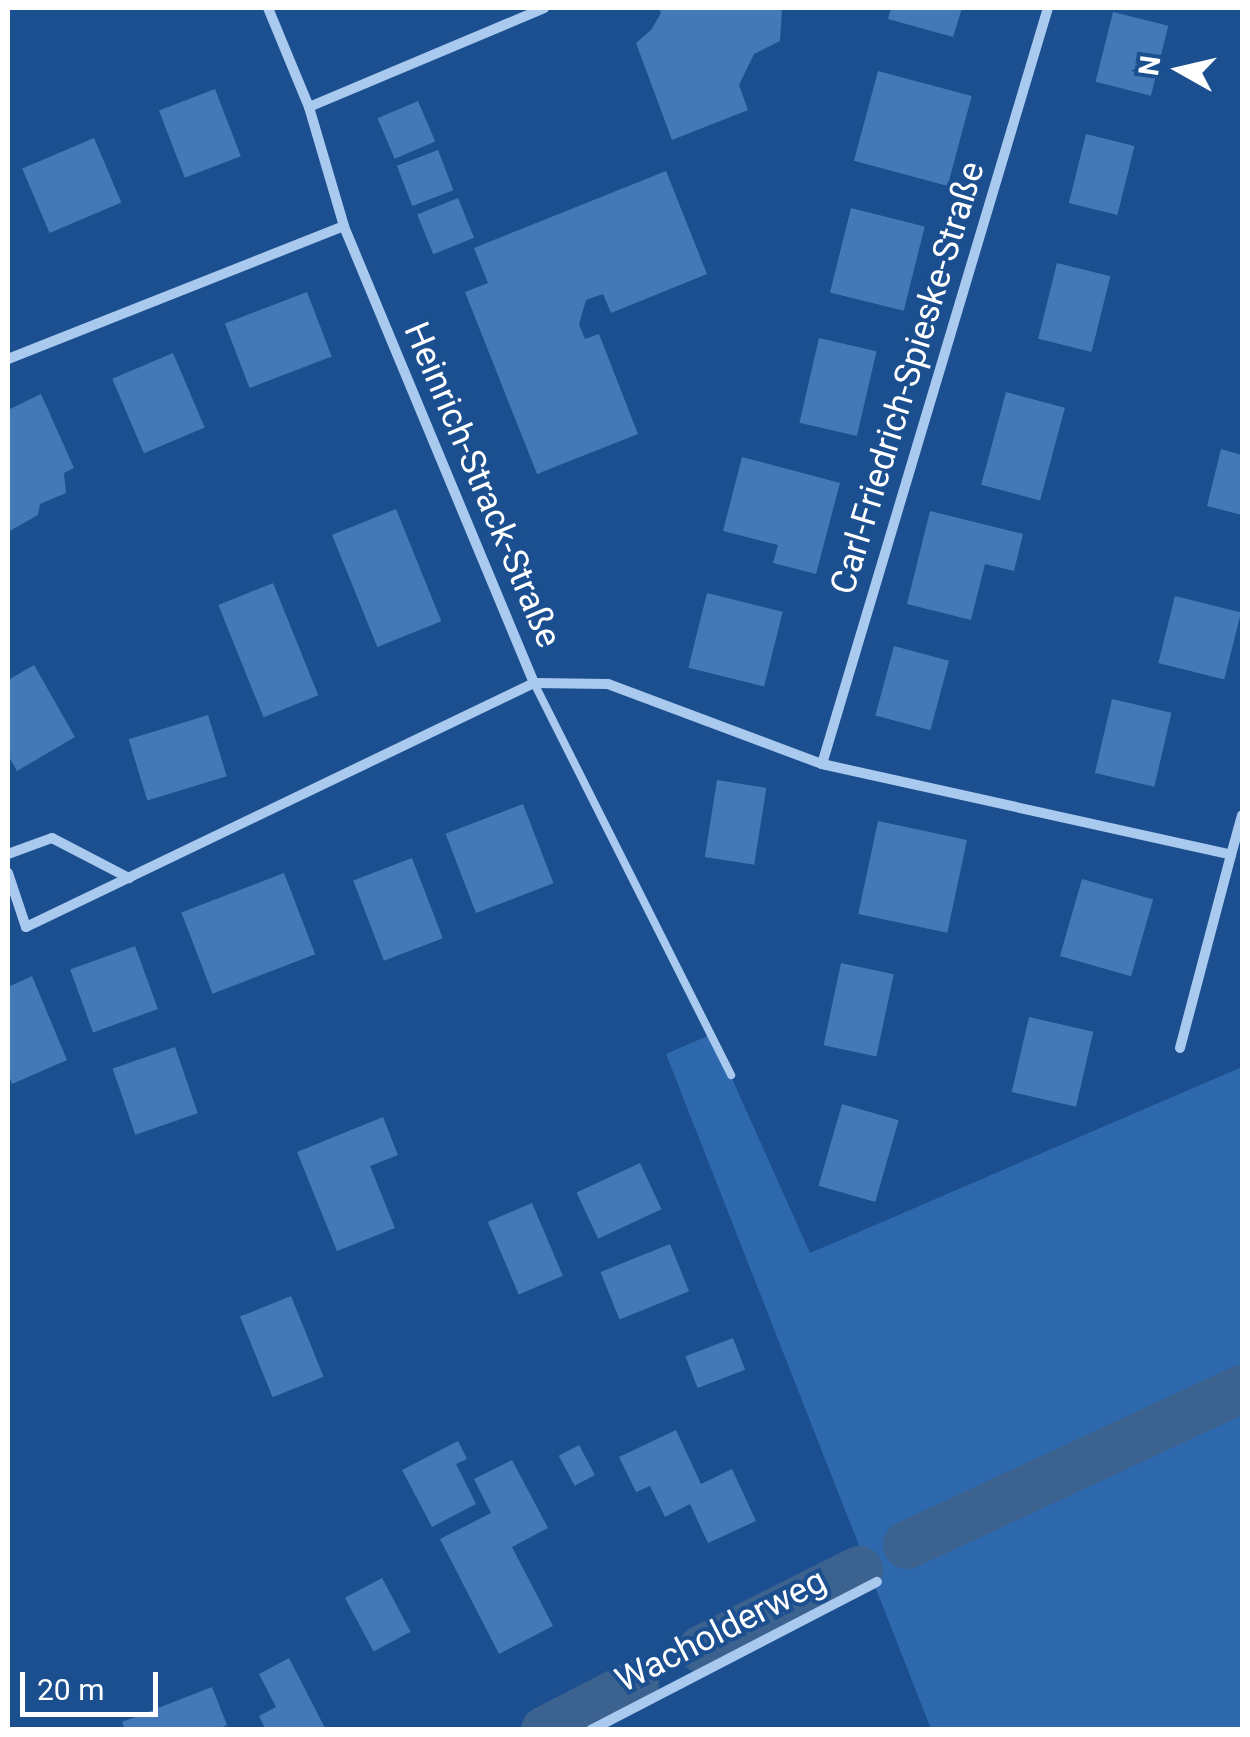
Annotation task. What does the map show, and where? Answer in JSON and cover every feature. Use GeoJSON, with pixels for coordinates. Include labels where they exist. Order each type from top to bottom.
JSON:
{"type":"FeatureCollection","features":[{"type":"Feature","properties":{"kind":"street","name":"Heinrich-Strack-Straße"},"geometry":{"type":"LineString","coordinates":[[8,873],[26,928],[534,683],[344,226],[309,107],[268,8]]}},
{"type":"Feature","properties":{"kind":"street"},"geometry":{"type":"LineString","coordinates":[[309,107],[544,8]]}},
{"type":"Feature","properties":{"kind":"street","name":"Carl-Friedrich-Spieske-Straße"},"geometry":{"type":"LineString","coordinates":[[822,764],[1048,8]]}},
{"type":"Feature","properties":{"kind":"street"},"geometry":{"type":"LineString","coordinates":[[8,359],[344,226]]}},
{"type":"Feature","properties":{"kind":"street"},"geometry":{"type":"LineString","coordinates":[[534,683],[608,684],[822,764],[1231,855]]}},
{"type":"Feature","properties":{"kind":"street"},"geometry":{"type":"LineString","coordinates":[[1180,1048],[1242,815]]}},
{"type":"Feature","properties":{"kind":"street"},"geometry":{"type":"LineString","coordinates":[[8,854],[52,838],[129,878]]}},
{"type":"Feature","properties":{"kind":"street","name":"Wacholderweg"},"geometry":{"type":"LineString","coordinates":[[591,1730],[877,1582]]}},
{"type":"Feature","properties":{"kind":"lane"},"geometry":{"type":"LineString","coordinates":[[534,683],[731,1075]]}},
{"type":"Feature","properties":{"kind":"shaded area"},"geometry":{"type":"Polygon","coordinates":[[[712,1034],[810,1253],[1242,1067],[1242,1729],[931,1729],[666,1054],[712,1034]]]}},
{"type":"Feature","properties":{"kind":"building"},"geometry":{"type":"Polygon","coordinates":[[[659,8],[782,8],[780,41],[754,54],[739,85],[748,110],[672,140],[636,43],[651,30],[661,13],[659,8]]]}},
{"type":"Feature","properties":{"kind":"building"},"geometry":{"type":"Polygon","coordinates":[[[891,8],[962,8],[953,37],[888,19],[891,8]]]}},
{"type":"Feature","properties":{"kind":"building"},"geometry":{"type":"Polygon","coordinates":[[[1113,12],[1168,26],[1151,96],[1096,82],[1113,12]]]}},
{"type":"Feature","properties":{"kind":"building"},"geometry":{"type":"Polygon","coordinates":[[[878,71],[972,96],[948,186],[854,161],[878,71]]]}},
{"type":"Feature","properties":{"kind":"building"},"geometry":{"type":"Polygon","coordinates":[[[215,89],[241,156],[185,178],[159,111],[215,89]]]}},
{"type":"Feature","properties":{"kind":"building"},"geometry":{"type":"Polygon","coordinates":[[[418,101],[435,142],[395,159],[377,118],[418,101]]]}},
{"type":"Feature","properties":{"kind":"building"},"geometry":{"type":"Polygon","coordinates":[[[1086,134],[1135,146],[1117,215],[1069,203],[1086,134]]]}},
{"type":"Feature","properties":{"kind":"building"},"geometry":{"type":"Polygon","coordinates":[[[94,138],[121,202],[50,233],[22,168],[94,138]]]}},
{"type":"Feature","properties":{"kind":"building"},"geometry":{"type":"Polygon","coordinates":[[[438,150],[453,190],[412,206],[397,166],[438,150]]]}},
{"type":"Feature","properties":{"kind":"building"},"geometry":{"type":"Polygon","coordinates":[[[666,171],[707,274],[611,313],[603,294],[586,300],[579,324],[585,339],[599,334],[638,434],[537,474],[465,292],[488,283],[474,248],[666,171]]]}},
{"type":"Feature","properties":{"kind":"building"},"geometry":{"type":"Polygon","coordinates":[[[458,198],[474,238],[433,254],[417,214],[458,198]]]}},
{"type":"Feature","properties":{"kind":"building"},"geometry":{"type":"Polygon","coordinates":[[[851,208],[925,226],[904,311],[830,292],[851,208]]]}},
{"type":"Feature","properties":{"kind":"building"},"geometry":{"type":"Polygon","coordinates":[[[1057,263],[1110,276],[1091,352],[1038,339],[1057,263]]]}},
{"type":"Feature","properties":{"kind":"building"},"geometry":{"type":"Polygon","coordinates":[[[307,292],[332,356],[250,388],[225,324],[307,292]]]}},
{"type":"Feature","properties":{"kind":"building"},"geometry":{"type":"Polygon","coordinates":[[[819,338],[876,351],[857,436],[799,423],[819,338]]]}},
{"type":"Feature","properties":{"kind":"building"},"geometry":{"type":"Polygon","coordinates":[[[173,353],[205,428],[144,453],[112,379],[173,353]]]}},
{"type":"Feature","properties":{"kind":"building"},"geometry":{"type":"Polygon","coordinates":[[[1006,392],[1065,408],[1040,501],[981,485],[1006,392]]]}},
{"type":"Feature","properties":{"kind":"building"},"geometry":{"type":"Polygon","coordinates":[[[41,394],[74,468],[64,473],[66,493],[40,504],[38,515],[8,532],[8,410],[41,394]]]}},
{"type":"Feature","properties":{"kind":"building"},"geometry":{"type":"Polygon","coordinates":[[[1221,449],[1242,455],[1242,515],[1207,506],[1221,449]]]}},
{"type":"Feature","properties":{"kind":"building"},"geometry":{"type":"Polygon","coordinates":[[[742,457],[840,483],[816,574],[773,563],[778,545],[723,531],[742,457]]]}},
{"type":"Feature","properties":{"kind":"building"},"geometry":{"type":"Polygon","coordinates":[[[396,509],[441,621],[377,647],[332,535],[396,509]]]}},
{"type":"Feature","properties":{"kind":"building"},"geometry":{"type":"Polygon","coordinates":[[[930,511],[1023,534],[1014,571],[985,564],[971,620],[907,604],[930,511]]]}},
{"type":"Feature","properties":{"kind":"building"},"geometry":{"type":"Polygon","coordinates":[[[273,583],[318,695],[264,717],[218,605],[273,583]]]}},
{"type":"Feature","properties":{"kind":"building"},"geometry":{"type":"Polygon","coordinates":[[[707,593],[783,612],[764,687],[688,668],[707,593]]]}},
{"type":"Feature","properties":{"kind":"building"},"geometry":{"type":"Polygon","coordinates":[[[1175,596],[1241,612],[1224,679],[1158,663],[1175,596]]]}},
{"type":"Feature","properties":{"kind":"building"},"geometry":{"type":"Polygon","coordinates":[[[894,646],[949,661],[930,730],[875,716],[894,646]]]}},
{"type":"Feature","properties":{"kind":"building"},"geometry":{"type":"Polygon","coordinates":[[[34,665],[75,737],[17,771],[8,755],[8,680],[34,665]]]}},
{"type":"Feature","properties":{"kind":"building"},"geometry":{"type":"Polygon","coordinates":[[[1112,699],[1171,713],[1154,787],[1095,773],[1112,699]]]}},
{"type":"Feature","properties":{"kind":"building"},"geometry":{"type":"Polygon","coordinates":[[[208,715],[227,776],[147,800],[129,739],[208,715]]]}},
{"type":"Feature","properties":{"kind":"building"},"geometry":{"type":"Polygon","coordinates":[[[717,780],[766,788],[754,865],[705,857],[717,780]]]}},
{"type":"Feature","properties":{"kind":"building"},"geometry":{"type":"Polygon","coordinates":[[[523,804],[553,883],[476,913],[446,834],[523,804]]]}},
{"type":"Feature","properties":{"kind":"building"},"geometry":{"type":"Polygon","coordinates":[[[878,821],[967,840],[947,933],[858,914],[878,821]]]}},
{"type":"Feature","properties":{"kind":"building"},"geometry":{"type":"Polygon","coordinates":[[[412,858],[443,938],[384,961],[353,881],[412,858]]]}},
{"type":"Feature","properties":{"kind":"building"},"geometry":{"type":"Polygon","coordinates":[[[284,873],[315,954],[212,994],[181,912],[284,873]]]}},
{"type":"Feature","properties":{"kind":"building"},"geometry":{"type":"Polygon","coordinates":[[[1082,879],[1153,899],[1131,976],[1060,956],[1082,879]]]}},
{"type":"Feature","properties":{"kind":"building"},"geometry":{"type":"Polygon","coordinates":[[[135,946],[158,1009],[93,1033],[70,970],[135,946]]]}},
{"type":"Feature","properties":{"kind":"building"},"geometry":{"type":"Polygon","coordinates":[[[841,963],[894,974],[876,1056],[824,1045],[841,963]]]}},
{"type":"Feature","properties":{"kind":"building"},"geometry":{"type":"Polygon","coordinates":[[[32,976],[67,1060],[12,1084],[8,1074],[8,987],[32,976]]]}},
{"type":"Feature","properties":{"kind":"building"},"geometry":{"type":"Polygon","coordinates":[[[1029,1017],[1093,1032],[1076,1107],[1012,1092],[1029,1017]]]}},
{"type":"Feature","properties":{"kind":"building"},"geometry":{"type":"Polygon","coordinates":[[[175,1047],[198,1113],[135,1135],[113,1068],[175,1047]]]}},
{"type":"Feature","properties":{"kind":"building"},"geometry":{"type":"Polygon","coordinates":[[[842,1104],[899,1120],[875,1202],[819,1186],[842,1104]]]}},
{"type":"Feature","properties":{"kind":"building"},"geometry":{"type":"Polygon","coordinates":[[[383,1117],[398,1155],[370,1166],[395,1228],[337,1251],[297,1152],[383,1117]]]}},
{"type":"Feature","properties":{"kind":"building"},"geometry":{"type":"Polygon","coordinates":[[[640,1163],[662,1209],[598,1239],[577,1193],[640,1163]]]}},
{"type":"Feature","properties":{"kind":"building"},"geometry":{"type":"Polygon","coordinates":[[[532,1203],[563,1276],[519,1294],[488,1222],[532,1203]]]}},
{"type":"Feature","properties":{"kind":"building"},"geometry":{"type":"Polygon","coordinates":[[[670,1244],[689,1291],[620,1319],[600,1272],[670,1244]]]}},
{"type":"Feature","properties":{"kind":"building"},"geometry":{"type":"Polygon","coordinates":[[[291,1296],[324,1377],[273,1397],[240,1317],[291,1296]]]}},
{"type":"Feature","properties":{"kind":"building"},"geometry":{"type":"Polygon","coordinates":[[[733,1338],[745,1370],[698,1388],[685,1356],[733,1338]]]}},
{"type":"Feature","properties":{"kind":"building"},"geometry":{"type":"Polygon","coordinates":[[[676,1430],[701,1484],[732,1469],[756,1521],[708,1543],[690,1504],[665,1517],[650,1486],[636,1492],[619,1457],[676,1430]]]}},
{"type":"Feature","properties":{"kind":"building"},"geometry":{"type":"Polygon","coordinates":[[[458,1441],[467,1459],[456,1464],[476,1504],[432,1527],[402,1470],[458,1441]]]}},
{"type":"Feature","properties":{"kind":"building"},"geometry":{"type":"Polygon","coordinates":[[[579,1445],[595,1475],[575,1486],[559,1456],[579,1445]]]}},
{"type":"Feature","properties":{"kind":"building"},"geometry":{"type":"Polygon","coordinates":[[[512,1460],[548,1528],[512,1547],[553,1626],[499,1654],[440,1539],[491,1513],[474,1479],[512,1460]]]}},
{"type":"Feature","properties":{"kind":"building"},"geometry":{"type":"Polygon","coordinates":[[[382,1578],[411,1632],[374,1652],[345,1598],[382,1578]]]}},
{"type":"Feature","properties":{"kind":"building"},"geometry":{"type":"Polygon","coordinates":[[[289,1658],[326,1730],[266,1730],[259,1716],[276,1707],[259,1674],[289,1658]]]}},
{"type":"Feature","properties":{"kind":"building"},"geometry":{"type":"Polygon","coordinates":[[[212,1687],[227,1725],[216,1730],[125,1730],[122,1722],[212,1687]]]}},
{"type":"Feature","properties":{"kind":"waterway"},"geometry":{"type":"LineString","coordinates":[[907,1545],[1242,1389]]}},
{"type":"Feature","properties":{"kind":"waterway"},"geometry":{"type":"LineString","coordinates":[[702,1649],[859,1570]]}},
{"type":"Feature","properties":{"kind":"waterway"},"geometry":{"type":"LineString","coordinates":[[545,1730],[635,1684]]}}]}
